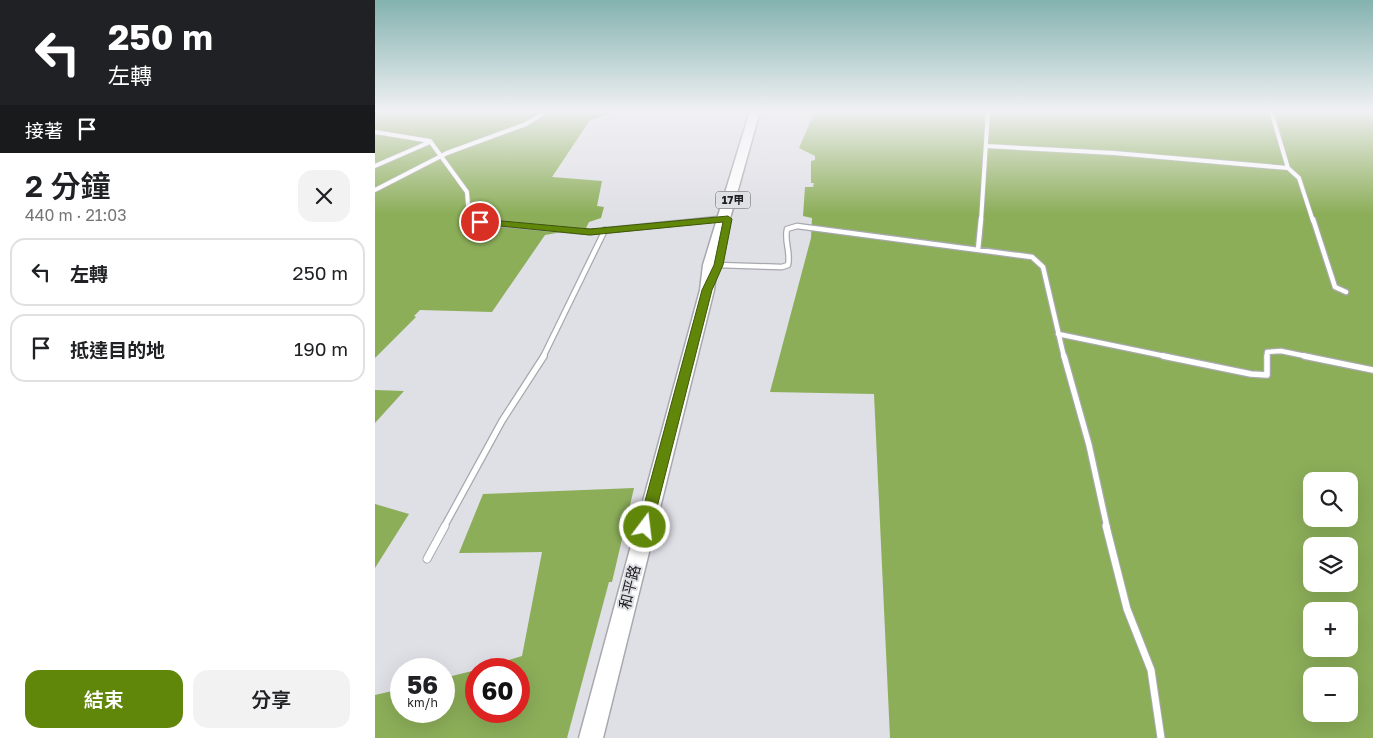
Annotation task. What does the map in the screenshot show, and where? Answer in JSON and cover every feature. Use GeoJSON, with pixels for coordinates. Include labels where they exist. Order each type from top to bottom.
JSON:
{"type":"FeatureCollection","features":[{"type":"Feature","properties":{"kind":"main road","name":"和平路"},"geometry":{"type":"LineString","coordinates":[[707,290],[718,265],[725,219],[745,145]]}},
{"type":"Feature","properties":{"kind":"main road","name":"和平路"},"geometry":{"type":"LineString","coordinates":[[591,738],[707,290],[710,265],[750,145]]}},
{"type":"Feature","properties":{"kind":"lane"},"geometry":{"type":"LineString","coordinates":[[375,166],[422,145]]}},
{"type":"Feature","properties":{"kind":"lane"},"geometry":{"type":"LineString","coordinates":[[433,145],[467,192],[467,213],[474,220],[576,232],[725,219]]}},
{"type":"Feature","properties":{"kind":"lane"},"geometry":{"type":"LineString","coordinates":[[375,190],[441,157],[471,145]]}},
{"type":"Feature","properties":{"kind":"lane"},"geometry":{"type":"LineString","coordinates":[[1281,145],[1288,168],[1299,178],[1335,287],[1346,292]]}},
{"type":"Feature","properties":{"kind":"lane"},"geometry":{"type":"LineString","coordinates":[[979,250],[986,146],[1288,168]]}},
{"type":"Feature","properties":{"kind":"lane"},"geometry":{"type":"LineString","coordinates":[[718,265],[783,267],[788,265],[790,257],[785,233],[787,229],[797,226],[1032,257],[1039,261],[1043,267],[1058,334],[1089,445],[1117,575],[1127,608],[1151,670],[1161,738]]}},
{"type":"Feature","properties":{"kind":"lane"},"geometry":{"type":"LineString","coordinates":[[427,559],[502,421],[538,367],[605,230]]}},
{"type":"Feature","properties":{"kind":"lane"},"geometry":{"type":"LineString","coordinates":[[1058,334],[1251,374],[1267,375],[1267,352],[1281,350],[1373,370]]}},
{"type":"Feature","properties":{"kind":"shaded area"},"geometry":{"type":"Polygon","coordinates":[[[375,145],[573,145],[552,177],[602,181],[597,206],[604,207],[601,218],[589,222],[586,228],[545,235],[492,312],[420,310],[414,316],[416,317],[375,358],[375,145]]]}},
{"type":"Feature","properties":{"kind":"shaded area"},"geometry":{"type":"Polygon","coordinates":[[[800,145],[1373,145],[1373,738],[890,738],[874,394],[770,392],[811,238],[812,218],[803,216],[805,187],[813,187],[814,183],[811,183],[811,161],[815,160],[815,156],[799,148],[800,145]]]}},
{"type":"Feature","properties":{"kind":"shaded area"},"geometry":{"type":"Polygon","coordinates":[[[375,390],[404,391],[375,423],[375,390]]]}},
{"type":"Feature","properties":{"kind":"shaded area"},"geometry":{"type":"Polygon","coordinates":[[[634,488],[612,582],[609,582],[567,738],[375,738],[375,695],[390,692],[390,723],[455,723],[455,675],[465,673],[465,723],[530,723],[530,658],[516,658],[522,656],[542,552],[459,553],[483,494],[634,488]]]}},
{"type":"Feature","properties":{"kind":"shaded area"},"geometry":{"type":"Polygon","coordinates":[[[375,504],[409,514],[375,568],[375,504]]]}},
{"type":"Feature","properties":{"kind":"route"},"geometry":{"type":"LineString","coordinates":[[480,222],[590,232],[728,219],[718,265],[707,290],[645,527]]}}]}
